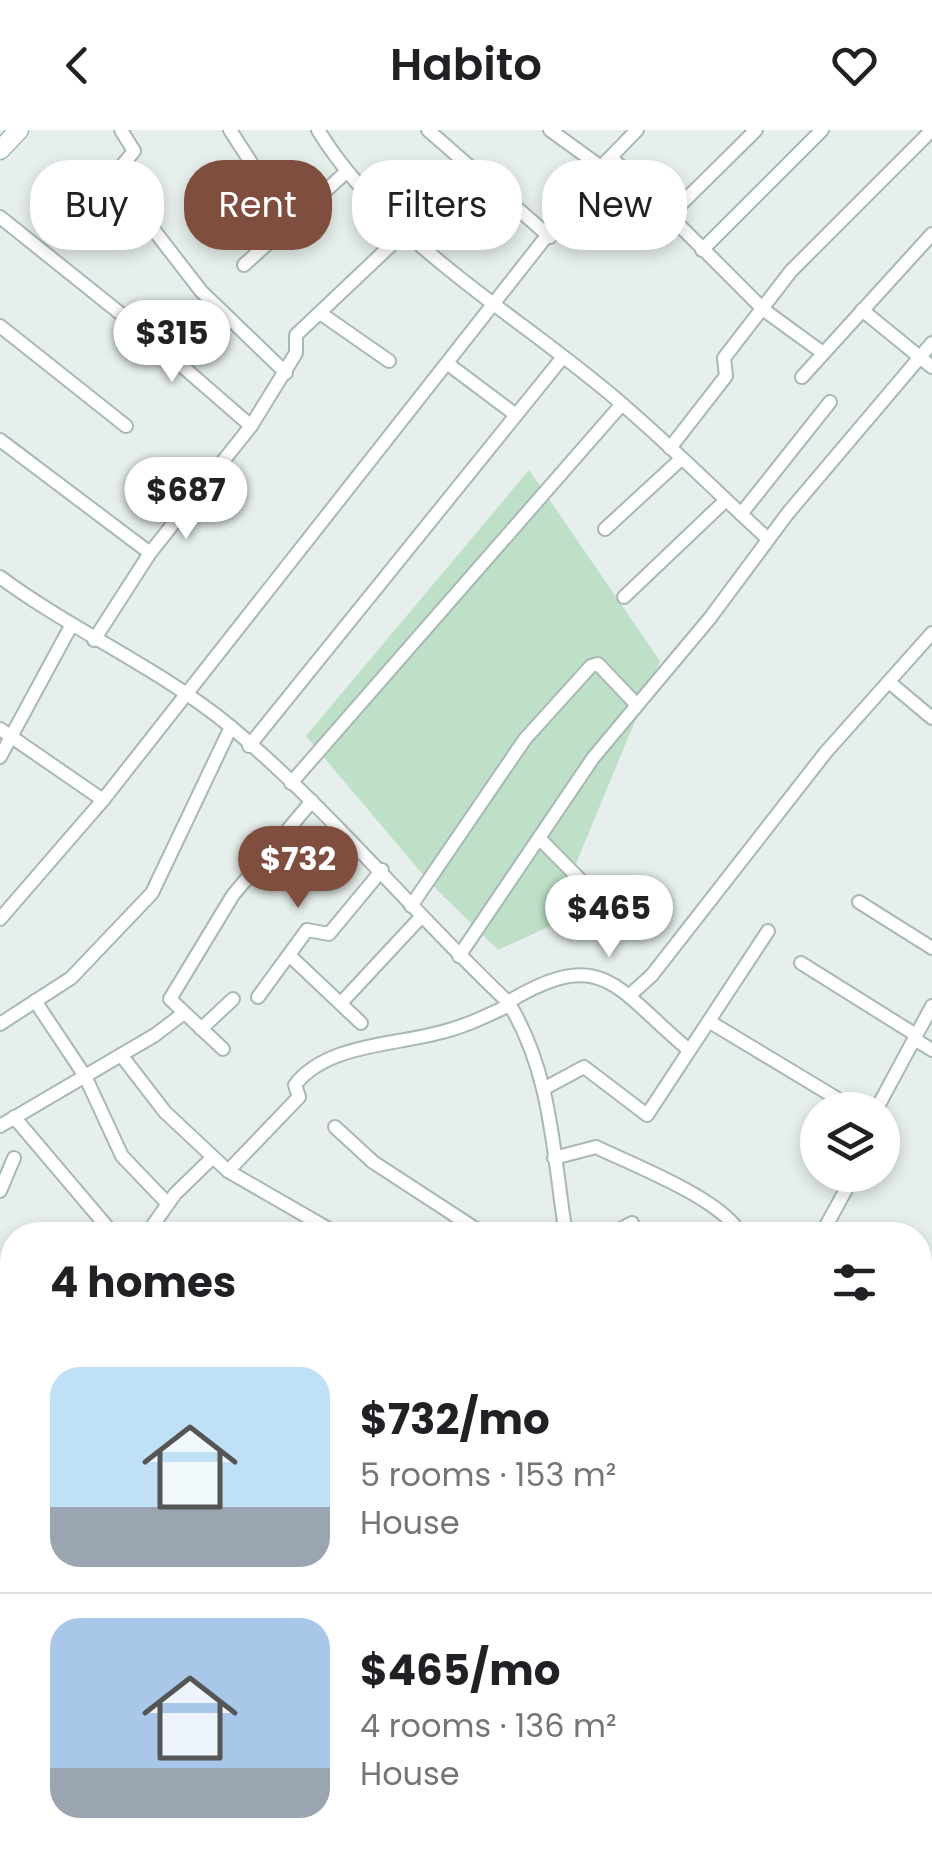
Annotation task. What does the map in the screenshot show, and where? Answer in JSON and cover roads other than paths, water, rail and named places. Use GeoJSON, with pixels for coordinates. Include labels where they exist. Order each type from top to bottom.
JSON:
{"type":"FeatureCollection","features":[{"type":"Feature","properties":{"kind":"street"},"geometry":{"type":"LineString","coordinates":[[0,150],[19,130]]}},
{"type":"Feature","properties":{"kind":"street"},"geometry":{"type":"LineString","coordinates":[[121,130],[134,151],[116,173],[116,181],[202,291],[286,372]]}},
{"type":"Feature","properties":{"kind":"street"},"geometry":{"type":"LineString","coordinates":[[230,130],[249,160]]}},
{"type":"Feature","properties":{"kind":"street"},"geometry":{"type":"LineString","coordinates":[[318,130],[352,181]]}},
{"type":"Feature","properties":{"kind":"street"},"geometry":{"type":"LineString","coordinates":[[428,130],[542,229]]}},
{"type":"Feature","properties":{"kind":"street"},"geometry":{"type":"LineString","coordinates":[[550,130],[602,160]]}},
{"type":"Feature","properties":{"kind":"street"},"geometry":{"type":"LineString","coordinates":[[608,160],[637,130]]}},
{"type":"Feature","properties":{"kind":"street"},"geometry":{"type":"LineString","coordinates":[[687,198],[756,130]]}},
{"type":"Feature","properties":{"kind":"street"},"geometry":{"type":"LineString","coordinates":[[702,250],[822,130]]}},
{"type":"Feature","properties":{"kind":"street"},"geometry":{"type":"LineString","coordinates":[[670,448],[726,376],[724,358],[801,260],[932,130]]}},
{"type":"Feature","properties":{"kind":"street"},"geometry":{"type":"LineString","coordinates":[[332,185],[344,174]]}},
{"type":"Feature","properties":{"kind":"street"},"geometry":{"type":"LineString","coordinates":[[0,218],[136,326],[251,426]]}},
{"type":"Feature","properties":{"kind":"street"},"geometry":{"type":"LineString","coordinates":[[802,377],[932,234]]}},
{"type":"Feature","properties":{"kind":"street"},"geometry":{"type":"LineString","coordinates":[[687,235],[764,310],[823,353]]}},
{"type":"Feature","properties":{"kind":"street"},"geometry":{"type":"LineString","coordinates":[[0,920],[103,800],[542,246]]}},
{"type":"Feature","properties":{"kind":"street"},"geometry":{"type":"LineString","coordinates":[[244,265],[260,250]]}},
{"type":"Feature","properties":{"kind":"street"},"geometry":{"type":"LineString","coordinates":[[94,640],[150,552],[251,426],[296,353],[296,336],[386,250]]}},
{"type":"Feature","properties":{"kind":"street"},"geometry":{"type":"LineString","coordinates":[[430,250],[495,306],[622,404],[768,539]]}},
{"type":"Feature","properties":{"kind":"street"},"geometry":{"type":"LineString","coordinates":[[862,310],[932,368]]}},
{"type":"Feature","properties":{"kind":"street"},"geometry":{"type":"LineString","coordinates":[[320,312],[388,361]]}},
{"type":"Feature","properties":{"kind":"street"},"geometry":{"type":"LineString","coordinates":[[0,326],[126,426]]}},
{"type":"Feature","properties":{"kind":"street"},"geometry":{"type":"LineString","coordinates":[[459,956],[636,704],[932,343]]}},
{"type":"Feature","properties":{"kind":"street"},"geometry":{"type":"LineString","coordinates":[[249,746],[563,357]]}},
{"type":"Feature","properties":{"kind":"street"},"geometry":{"type":"LineString","coordinates":[[448,364],[516,415]]}},
{"type":"Feature","properties":{"kind":"street"},"geometry":{"type":"LineString","coordinates":[[741,514],[830,402]]}},
{"type":"Feature","properties":{"kind":"street"},"geometry":{"type":"LineString","coordinates":[[292,782],[622,404]]}},
{"type":"Feature","properties":{"kind":"street"},"geometry":{"type":"LineString","coordinates":[[0,440],[150,552]]}},
{"type":"Feature","properties":{"kind":"street"},"geometry":{"type":"LineString","coordinates":[[605,528],[681,459]]}},
{"type":"Feature","properties":{"kind":"street"},"geometry":{"type":"LineString","coordinates":[[624,597],[726,500]]}},
{"type":"Feature","properties":{"kind":"street"},"geometry":{"type":"LineString","coordinates":[[0,577],[231,727],[382,870],[416,912],[509,1003],[526,1030],[545,1088],[564,1222]]}},
{"type":"Feature","properties":{"kind":"street"},"geometry":{"type":"LineString","coordinates":[[0,757],[6,732],[72,626]]}},
{"type":"Feature","properties":{"kind":"street"},"geometry":{"type":"LineString","coordinates":[[630,995],[652,975],[757,838],[932,634]]}},
{"type":"Feature","properties":{"kind":"street"},"geometry":{"type":"LineString","coordinates":[[341,1002],[416,912],[525,738],[590,666],[598,664],[636,704]]}},
{"type":"Feature","properties":{"kind":"street"},"geometry":{"type":"LineString","coordinates":[[889,682],[932,718]]}},
{"type":"Feature","properties":{"kind":"street"},"geometry":{"type":"LineString","coordinates":[[0,1024],[71,978],[152,893],[231,727]]}},
{"type":"Feature","properties":{"kind":"street"},"geometry":{"type":"LineString","coordinates":[[6,732],[103,800]]}},
{"type":"Feature","properties":{"kind":"street"},"geometry":{"type":"LineString","coordinates":[[222,1049],[170,999],[216,921],[312,801]]}},
{"type":"Feature","properties":{"kind":"street"},"geometry":{"type":"LineString","coordinates":[[539,838],[619,919]]}},
{"type":"Feature","properties":{"kind":"street"},"geometry":{"type":"LineString","coordinates":[[258,997],[307,930],[329,934],[382,870]]}},
{"type":"Feature","properties":{"kind":"street"},"geometry":{"type":"LineString","coordinates":[[859,902],[932,948]]}},
{"type":"Feature","properties":{"kind":"street"},"geometry":{"type":"LineString","coordinates":[[545,1088],[584,1067],[647,1116],[768,931]]}},
{"type":"Feature","properties":{"kind":"street"},"geometry":{"type":"LineString","coordinates":[[289,954],[360,1023]]}},
{"type":"Feature","properties":{"kind":"street"},"geometry":{"type":"LineString","coordinates":[[801,963],[932,1050]]}},
{"type":"Feature","properties":{"kind":"street"},"geometry":{"type":"LineString","coordinates":[[228,1172],[299,1097],[295,1085],[300,1078],[326,1061],[470,1024],[544,980],[577,972],[630,995],[689,1050]]}},
{"type":"Feature","properties":{"kind":"street"},"geometry":{"type":"LineString","coordinates":[[202,1029],[233,998]]}},
{"type":"Feature","properties":{"kind":"street"},"geometry":{"type":"LineString","coordinates":[[35,1001],[84,1076],[122,1156],[167,1203]]}},
{"type":"Feature","properties":{"kind":"street"},"geometry":{"type":"LineString","coordinates":[[886,1092],[932,1006]]}},
{"type":"Feature","properties":{"kind":"street"},"geometry":{"type":"LineString","coordinates":[[0,1126],[184,1013]]}},
{"type":"Feature","properties":{"kind":"street"},"geometry":{"type":"LineString","coordinates":[[710,1022],[826,1092]]}},
{"type":"Feature","properties":{"kind":"street"},"geometry":{"type":"LineString","coordinates":[[121,1055],[165,1112],[212,1158],[228,1172],[311,1222]]}},
{"type":"Feature","properties":{"kind":"street"},"geometry":{"type":"LineString","coordinates":[[14,1117],[103,1222]]}},
{"type":"Feature","properties":{"kind":"street"},"geometry":{"type":"LineString","coordinates":[[336,1127],[373,1162],[466,1222]]}},
{"type":"Feature","properties":{"kind":"street"},"geometry":{"type":"LineString","coordinates":[[554,1158],[596,1147],[709,1206],[732,1222]]}},
{"type":"Feature","properties":{"kind":"street"},"geometry":{"type":"LineString","coordinates":[[0,1192],[14,1158]]}},
{"type":"Feature","properties":{"kind":"street"},"geometry":{"type":"LineString","coordinates":[[155,1222],[167,1203],[212,1158]]}},
{"type":"Feature","properties":{"kind":"street"},"geometry":{"type":"LineString","coordinates":[[828,1222],[845,1192]]}}]}
